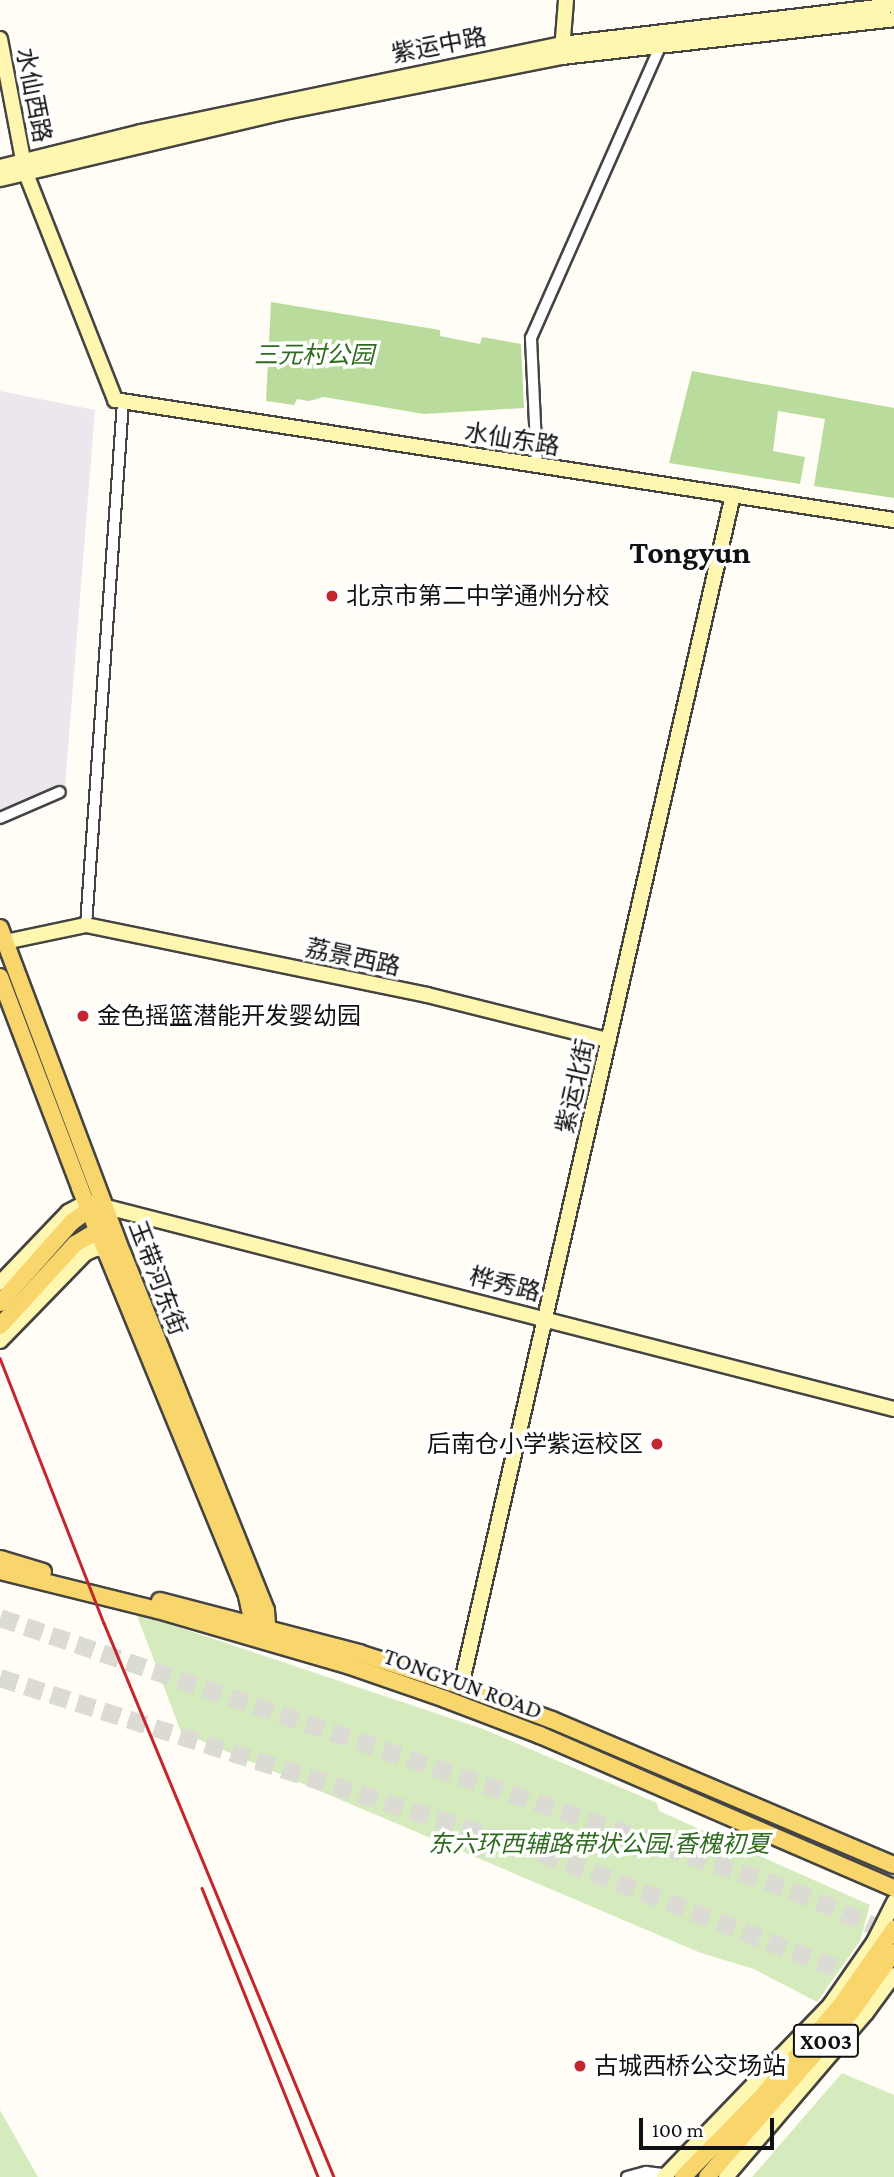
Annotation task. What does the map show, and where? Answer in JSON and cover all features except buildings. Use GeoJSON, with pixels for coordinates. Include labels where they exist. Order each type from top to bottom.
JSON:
{"type":"FeatureCollection","features":[{"type":"Feature","properties":{"kind":"main road","name":"玉带河东街"},"geometry":{"type":"LineString","coordinates":[[2,938],[94,1206],[98,1230],[262,1634]]}},
{"type":"Feature","properties":{"kind":"main road","name":"玉带河东街"},"geometry":{"type":"LineString","coordinates":[[0,977],[266,1610],[262,1634]]}},
{"type":"Feature","properties":{"kind":"main road"},"geometry":{"type":"LineString","coordinates":[[0,1303],[72,1222],[94,1206]]}},
{"type":"Feature","properties":{"kind":"main road"},"geometry":{"type":"LineString","coordinates":[[0,1326],[75,1244],[98,1230]]}},
{"type":"Feature","properties":{"kind":"main road","name":"TONGYUN ROAD"},"geometry":{"type":"LineString","coordinates":[[0,1559],[262,1634],[540,1734],[894,1888]]}},
{"type":"Feature","properties":{"kind":"main road","name":"TONGYUN ROAD"},"geometry":{"type":"LineString","coordinates":[[0,1571],[158,1611],[359,1653],[461,1686],[552,1720],[894,1865]]}},
{"type":"Feature","properties":{"kind":"main road","name":"X003"},"geometry":{"type":"LineString","coordinates":[[683,2177],[757,2102],[841,2006],[894,1929]]}},
{"type":"Feature","properties":{"kind":"main road","name":"X003"},"geometry":{"type":"LineString","coordinates":[[707,2177],[852,2011],[894,1952]]}},
{"type":"Feature","properties":{"kind":"street"},"geometry":{"type":"LineString","coordinates":[[562,51],[566,0]]}},
{"type":"Feature","properties":{"kind":"street","name":"紫运中路"},"geometry":{"type":"LineString","coordinates":[[0,179],[24,166],[155,129],[562,51],[894,5]]}},
{"type":"Feature","properties":{"kind":"street","name":"紫运中路"},"geometry":{"type":"LineString","coordinates":[[562,51],[661,45],[894,19]]}},
{"type":"Feature","properties":{"kind":"street","name":"水仙西路"},"geometry":{"type":"LineString","coordinates":[[0,39],[24,166],[115,400],[123,403]]}},
{"type":"Feature","properties":{"kind":"street"},"geometry":{"type":"LineString","coordinates":[[537,466],[531,338],[661,45]]}},
{"type":"Feature","properties":{"kind":"street","name":"紫运中路"},"geometry":{"type":"LineString","coordinates":[[0,167],[24,166]]}},
{"type":"Feature","properties":{"kind":"street"},"geometry":{"type":"LineString","coordinates":[[86,925],[123,403]]}},
{"type":"Feature","properties":{"kind":"street","name":"水仙东路"},"geometry":{"type":"LineString","coordinates":[[123,403],[894,520]]}},
{"type":"Feature","properties":{"kind":"street","name":"紫运北街"},"geometry":{"type":"LineString","coordinates":[[461,1686],[733,495]]}},
{"type":"Feature","properties":{"kind":"street"},"geometry":{"type":"LineString","coordinates":[[0,818],[60,792]]}},
{"type":"Feature","properties":{"kind":"street","name":"荔景西路"},"geometry":{"type":"LineString","coordinates":[[2,938],[86,925],[427,995],[608,1040]]}},
{"type":"Feature","properties":{"kind":"street"},"geometry":{"type":"LineString","coordinates":[[0,1283],[68,1212],[94,1206]]}},
{"type":"Feature","properties":{"kind":"street","name":"桦秀路"},"geometry":{"type":"LineString","coordinates":[[94,1206],[545,1318],[894,1409]]}},
{"type":"Feature","properties":{"kind":"street"},"geometry":{"type":"LineString","coordinates":[[0,1342],[86,1254],[98,1248],[109,1254]]}},
{"type":"Feature","properties":{"kind":"street"},"geometry":{"type":"LineString","coordinates":[[627,2177],[646,2172],[669,2176],[830,2005],[874,1942],[894,1902]]}},
{"type":"Feature","properties":{"kind":"street"},"geometry":{"type":"LineString","coordinates":[[726,2177],[866,2013],[894,1975]]}},
{"type":"Feature","properties":{"kind":"shaded area"},"geometry":{"type":"Polygon","coordinates":[[[0,391],[95,410],[65,786],[0,814],[0,391]]]}},
{"type":"Feature","properties":{"kind":"green space","name":"三元村公园"},"geometry":{"type":"Polygon","coordinates":[[[271,302],[440,330],[440,336],[480,344],[482,337],[521,344],[524,408],[424,414],[324,397],[309,401],[297,399],[294,405],[266,401],[271,302]]]}},
{"type":"Feature","properties":{"kind":"green space"},"geometry":{"type":"Polygon","coordinates":[[[692,371],[894,408],[894,498],[814,486],[825,419],[778,411],[773,451],[805,457],[800,484],[669,463],[692,371]]]}},
{"type":"Feature","properties":{"kind":"green space","name":"东六环西辅路带状公园·香槐初夏"},"geometry":{"type":"Polygon","coordinates":[[[136,1613],[483,1729],[657,1803],[659,1811],[870,1905],[860,1941],[817,2002],[754,1969],[701,1953],[181,1732],[136,1613]]]}},
{"type":"Feature","properties":{"kind":"green space"},"geometry":{"type":"Polygon","coordinates":[[[842,2073],[894,2095],[894,2177],[752,2177],[842,2073]]]}},
{"type":"Feature","properties":{"kind":"green space"},"geometry":{"type":"Polygon","coordinates":[[[0,2110],[38,2177],[0,2177],[0,2110]]]}},
{"type":"Feature","properties":{"kind":"tunnel"},"geometry":{"type":"LineString","coordinates":[[0,1618],[793,1891],[894,1935]]}},
{"type":"Feature","properties":{"kind":"tunnel"},"geometry":{"type":"LineString","coordinates":[[0,1678],[542,1853],[894,1991]]}},
{"type":"Feature","properties":{"kind":"railway"},"geometry":{"type":"LineString","coordinates":[[0,1358],[104,1623],[334,2177]]}},
{"type":"Feature","properties":{"kind":"railway"},"geometry":{"type":"LineString","coordinates":[[202,1888],[318,2177]]}},
{"type":"Feature","properties":{"kind":"place","name":"北京市第二中学通州分校"},"geometry":{"type":"Point","coordinates":[332,596]}},
{"type":"Feature","properties":{"kind":"place","name":"金色摇篮潜能开发婴幼园"},"geometry":{"type":"Point","coordinates":[83,1016]}},
{"type":"Feature","properties":{"kind":"place","name":"后南仓小学紫运校区"},"geometry":{"type":"Point","coordinates":[657,1444]}},
{"type":"Feature","properties":{"kind":"place","name":"古城西桥公交场站"},"geometry":{"type":"Point","coordinates":[580,2066]}},
{"type":"Feature","properties":{"kind":"district","name":"Tongyun"},"geometry":{"type":"Point","coordinates":[690,552]}}]}
